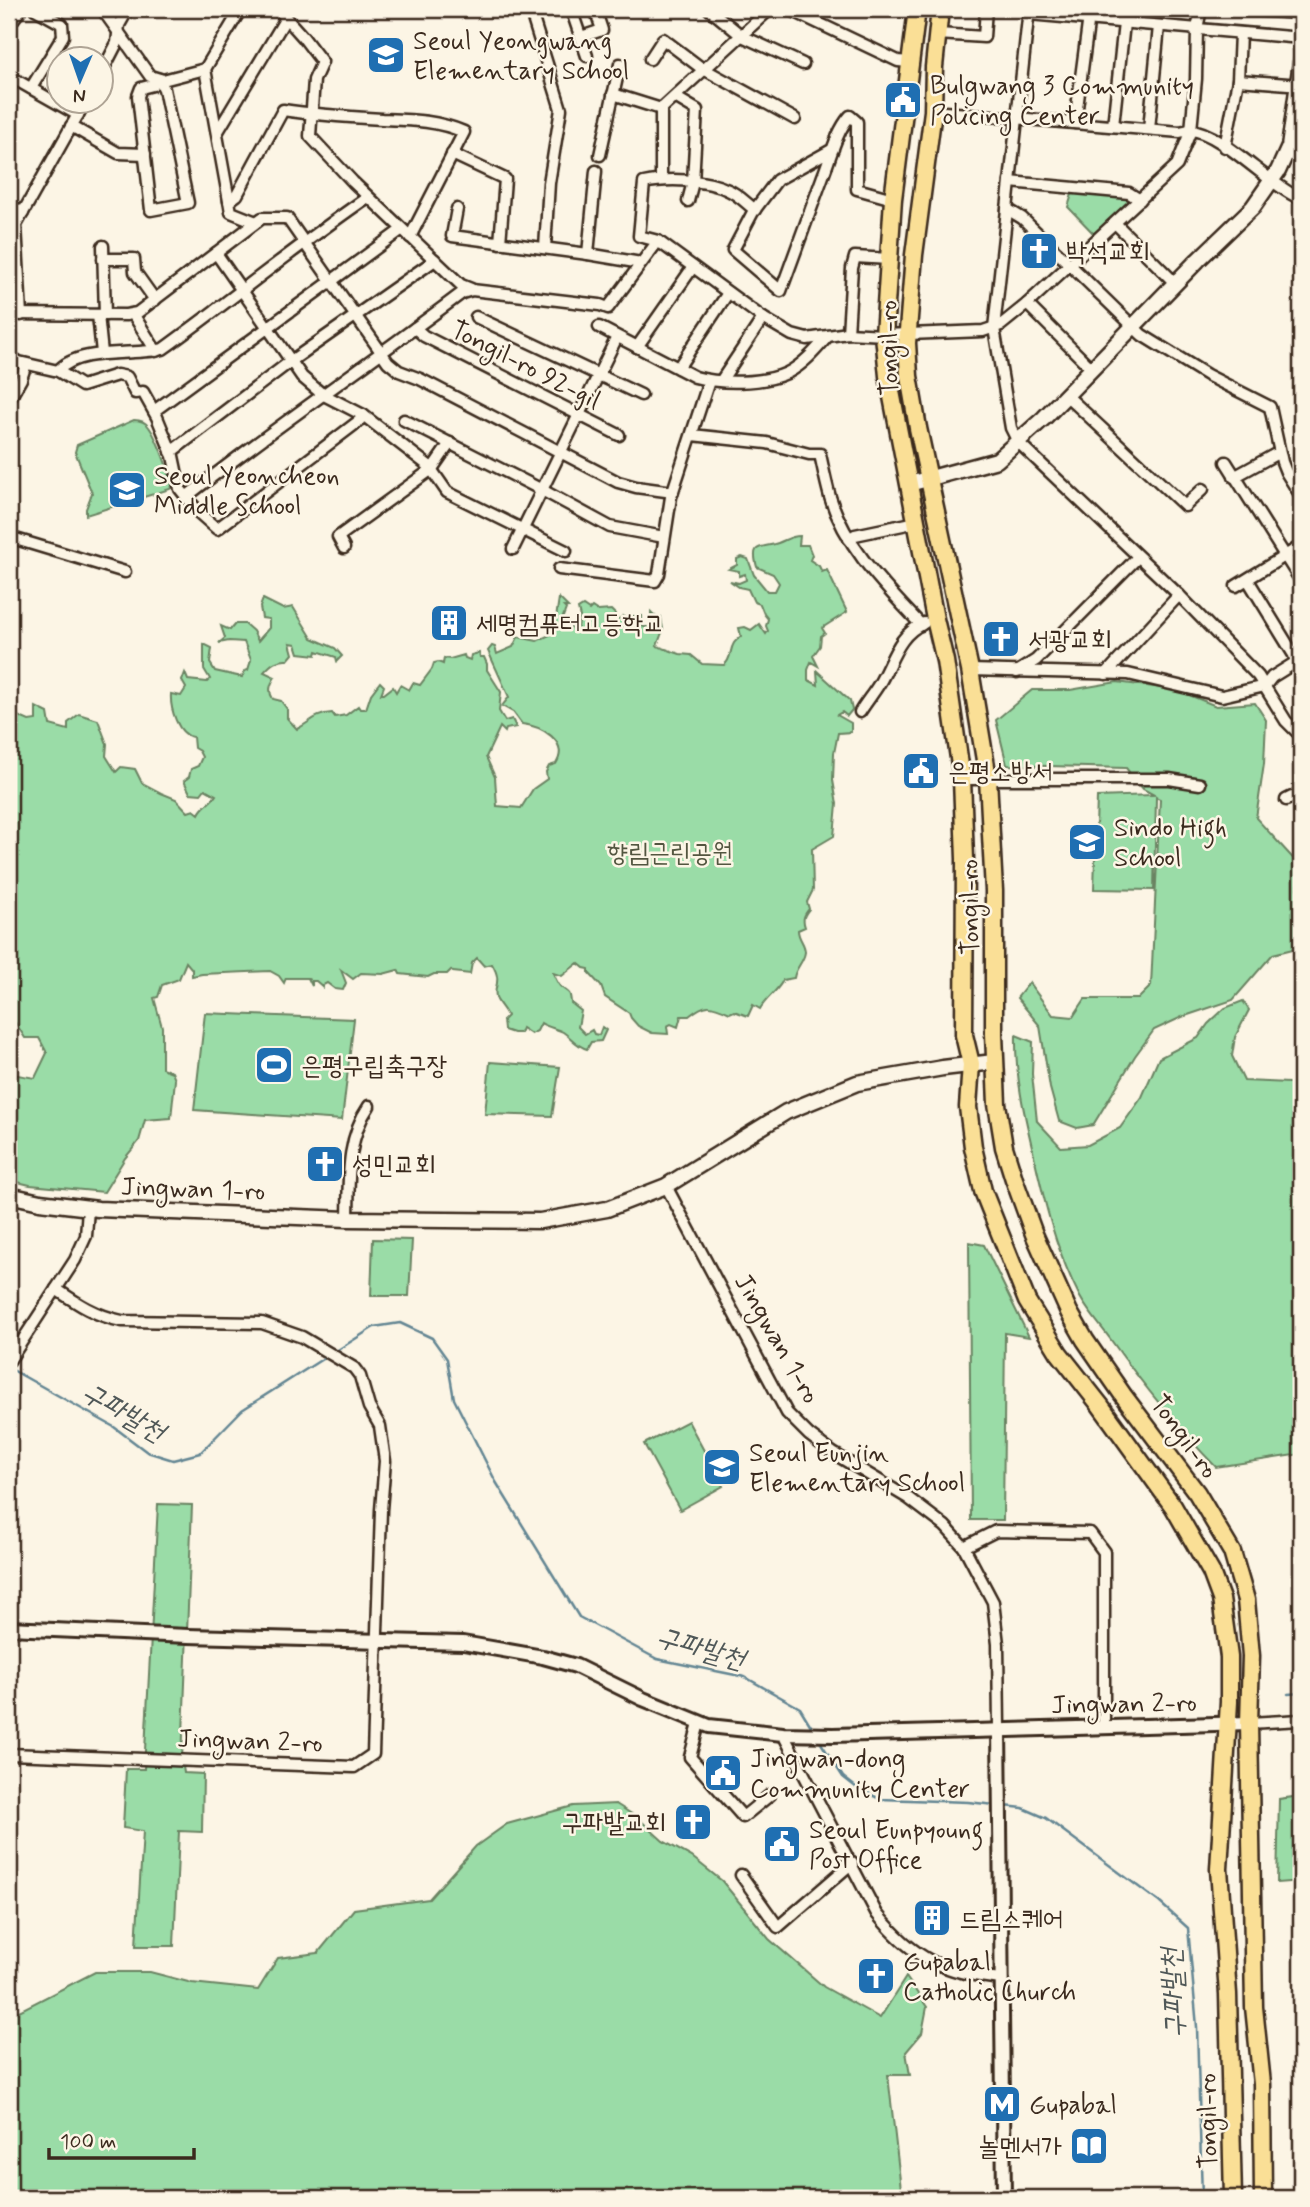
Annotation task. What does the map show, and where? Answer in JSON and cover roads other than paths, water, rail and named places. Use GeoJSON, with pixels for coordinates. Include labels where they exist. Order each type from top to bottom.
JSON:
{"type":"FeatureCollection","features":[{"type":"Feature","properties":{"kind":"main road","name":"Tongil-ro"},"geometry":{"type":"LineString","coordinates":[[917,9],[893,199],[884,335],[888,376],[916,522],[928,622],[945,661],[962,779],[965,859],[964,1035],[971,1064],[968,1107],[973,1147],[983,1191],[1027,1301],[1059,1353],[1173,1506],[1211,1572],[1221,1599],[1229,1657],[1228,1724],[1219,1869],[1228,1994],[1233,2198]]}},
{"type":"Feature","properties":{"kind":"main road","name":"Tongil-ro"},"geometry":{"type":"LineString","coordinates":[[940,9],[933,111],[914,255],[908,334],[909,376],[970,670],[988,778],[994,891],[994,1062],[997,1104],[1004,1147],[1034,1234],[1059,1292],[1085,1340],[1197,1493],[1232,1552],[1246,1601],[1251,1656],[1249,1723],[1254,2007],[1262,2084],[1264,2198]]}},
{"type":"Feature","properties":{"kind":"main road"},"geometry":{"type":"LineString","coordinates":[[909,484],[997,460],[1066,395],[1252,207],[1273,182],[1289,147],[1300,85],[1301,62]]}},
{"type":"Feature","properties":{"kind":"main road","name":"Jingwan 1-ro"},"geometry":{"type":"LineString","coordinates":[[9,1195],[88,1209],[348,1219],[540,1221],[607,1209],[666,1186],[786,1112],[858,1083],[994,1062]]}},
{"type":"Feature","properties":{"kind":"street"},"geometry":{"type":"LineString","coordinates":[[9,25],[21,9]]}},
{"type":"Feature","properties":{"kind":"street"},"geometry":{"type":"LineString","coordinates":[[31,89],[63,36],[62,24],[35,9]]}},
{"type":"Feature","properties":{"kind":"street"},"geometry":{"type":"LineString","coordinates":[[102,9],[150,76],[163,80],[205,69]]}},
{"type":"Feature","properties":{"kind":"street"},"geometry":{"type":"LineString","coordinates":[[115,46],[119,24],[128,9]]}},
{"type":"Feature","properties":{"kind":"street"},"geometry":{"type":"LineString","coordinates":[[241,9],[205,69],[230,206],[256,222]]}},
{"type":"Feature","properties":{"kind":"street"},"geometry":{"type":"LineString","coordinates":[[278,9],[322,62],[314,80],[310,136],[405,233],[461,285],[472,290]]}},
{"type":"Feature","properties":{"kind":"street"},"geometry":{"type":"LineString","coordinates":[[530,9],[561,109],[549,183],[545,248]]}},
{"type":"Feature","properties":{"kind":"street"},"geometry":{"type":"LineString","coordinates":[[571,9],[587,56]]}},
{"type":"Feature","properties":{"kind":"street"},"geometry":{"type":"LineString","coordinates":[[581,37],[602,30],[595,9]]}},
{"type":"Feature","properties":{"kind":"street"},"geometry":{"type":"LineString","coordinates":[[709,9],[742,36],[803,64]]}},
{"type":"Feature","properties":{"kind":"street"},"geometry":{"type":"LineString","coordinates":[[661,109],[771,9]]}},
{"type":"Feature","properties":{"kind":"street"},"geometry":{"type":"LineString","coordinates":[[789,9],[898,61],[909,62]]}},
{"type":"Feature","properties":{"kind":"street"},"geometry":{"type":"LineString","coordinates":[[938,34],[984,37],[986,9]]}},
{"type":"Feature","properties":{"kind":"street"},"geometry":{"type":"LineString","coordinates":[[755,210],[730,190],[718,186],[661,180],[643,183],[639,236],[658,241],[763,318],[792,335],[807,340],[848,334],[983,331],[995,328],[1027,304],[1177,165],[1191,130],[1200,9]]}},
{"type":"Feature","properties":{"kind":"street"},"geometry":{"type":"LineString","coordinates":[[1232,9],[1301,13]]}},
{"type":"Feature","properties":{"kind":"street"},"geometry":{"type":"LineString","coordinates":[[1301,38],[1124,23],[1089,14],[1029,12],[995,328],[1011,428],[1018,442],[1178,595],[1258,676],[1286,721],[1301,736]]}},
{"type":"Feature","properties":{"kind":"street"},"geometry":{"type":"LineString","coordinates":[[1075,123],[1089,14]]}},
{"type":"Feature","properties":{"kind":"street"},"geometry":{"type":"LineString","coordinates":[[217,133],[286,18]]}},
{"type":"Feature","properties":{"kind":"street"},"geometry":{"type":"LineString","coordinates":[[1113,126],[1124,23]]}},
{"type":"Feature","properties":{"kind":"street"},"geometry":{"type":"LineString","coordinates":[[1149,129],[1159,26]]}},
{"type":"Feature","properties":{"kind":"street"},"geometry":{"type":"LineString","coordinates":[[1225,147],[1238,80],[1240,33]]}},
{"type":"Feature","properties":{"kind":"street"},"geometry":{"type":"LineString","coordinates":[[650,59],[663,39],[705,69],[795,119]]}},
{"type":"Feature","properties":{"kind":"street"},"geometry":{"type":"LineString","coordinates":[[600,155],[620,64]]}},
{"type":"Feature","properties":{"kind":"street"},"geometry":{"type":"LineString","coordinates":[[9,76],[46,97]]}},
{"type":"Feature","properties":{"kind":"street"},"geometry":{"type":"LineString","coordinates":[[159,79],[164,89],[188,204],[151,210],[138,96],[141,88],[153,85],[159,79]]}},
{"type":"Feature","properties":{"kind":"street"},"geometry":{"type":"LineString","coordinates":[[1238,80],[1300,85]]}},
{"type":"Feature","properties":{"kind":"street"},"geometry":{"type":"LineString","coordinates":[[613,94],[661,109]]}},
{"type":"Feature","properties":{"kind":"street"},"geometry":{"type":"LineString","coordinates":[[676,97],[697,110],[693,182],[688,201]]}},
{"type":"Feature","properties":{"kind":"street"},"geometry":{"type":"LineString","coordinates":[[661,109],[661,180]]}},
{"type":"Feature","properties":{"kind":"street"},"geometry":{"type":"LineString","coordinates":[[154,411],[332,281],[405,233],[464,132],[446,124],[426,120],[283,110],[230,206]]}},
{"type":"Feature","properties":{"kind":"street"},"geometry":{"type":"LineString","coordinates":[[933,111],[1180,132],[1191,130],[1214,139],[1273,182],[1301,198]]}},
{"type":"Feature","properties":{"kind":"street"},"geometry":{"type":"LineString","coordinates":[[21,315],[16,225],[77,116]]}},
{"type":"Feature","properties":{"kind":"street"},"geometry":{"type":"LineString","coordinates":[[834,149],[777,180],[755,210],[733,250],[781,290],[834,149],[842,125],[850,116],[857,122],[857,189],[893,199]]}},
{"type":"Feature","properties":{"kind":"street"},"geometry":{"type":"LineString","coordinates":[[71,126],[118,153],[145,154]]}},
{"type":"Feature","properties":{"kind":"street"},"geometry":{"type":"LineString","coordinates":[[452,155],[505,179],[500,243]]}},
{"type":"Feature","properties":{"kind":"street"},"geometry":{"type":"LineString","coordinates":[[588,254],[596,172]]}},
{"type":"Feature","properties":{"kind":"street"},"geometry":{"type":"LineString","coordinates":[[1010,182],[1129,193],[1140,201]]}},
{"type":"Feature","properties":{"kind":"street"},"geometry":{"type":"LineString","coordinates":[[58,371],[63,365],[102,353],[163,349],[304,241],[368,197]]}},
{"type":"Feature","properties":{"kind":"street"},"geometry":{"type":"LineString","coordinates":[[9,204],[23,213]]}},
{"type":"Feature","properties":{"kind":"street"},"geometry":{"type":"LineString","coordinates":[[457,209],[452,236],[588,254],[641,264]]}},
{"type":"Feature","properties":{"kind":"street"},"geometry":{"type":"LineString","coordinates":[[1007,209],[1022,218],[1133,326],[1166,351],[1270,407],[1286,472],[1301,496]]}},
{"type":"Feature","properties":{"kind":"street"},"geometry":{"type":"LineString","coordinates":[[9,314],[137,313],[262,218],[287,218],[382,354],[399,371],[618,482],[673,492]]}},
{"type":"Feature","properties":{"kind":"street"},"geometry":{"type":"LineString","coordinates":[[1116,224],[1175,283]]}},
{"type":"Feature","properties":{"kind":"street","name":"Tongil-ro 92-gil"},"geometry":{"type":"LineString","coordinates":[[186,497],[462,293],[472,290],[608,308],[658,241]]}},
{"type":"Feature","properties":{"kind":"street"},"geometry":{"type":"LineString","coordinates":[[102,353],[103,246]]}},
{"type":"Feature","properties":{"kind":"street"},"geometry":{"type":"LineString","coordinates":[[216,253],[302,377],[322,394],[363,415],[432,469],[447,492],[566,551]]}},
{"type":"Feature","properties":{"kind":"street"},"geometry":{"type":"LineString","coordinates":[[848,334],[855,257],[889,259]]}},
{"type":"Feature","properties":{"kind":"street"},"geometry":{"type":"LineString","coordinates":[[103,259],[134,259],[135,272],[155,300]]}},
{"type":"Feature","properties":{"kind":"street"},"geometry":{"type":"LineString","coordinates":[[171,452],[291,361],[435,260]]}},
{"type":"Feature","properties":{"kind":"street"},"geometry":{"type":"LineString","coordinates":[[637,347],[693,267]]}},
{"type":"Feature","properties":{"kind":"street"},"geometry":{"type":"LineString","coordinates":[[678,368],[728,293]]}},
{"type":"Feature","properties":{"kind":"street"},"geometry":{"type":"LineString","coordinates":[[1027,304],[1092,369]]}},
{"type":"Feature","properties":{"kind":"street"},"geometry":{"type":"LineString","coordinates":[[133,314],[156,351]]}},
{"type":"Feature","properties":{"kind":"street"},"geometry":{"type":"LineString","coordinates":[[476,317],[641,395]]}},
{"type":"Feature","properties":{"kind":"street"},"geometry":{"type":"LineString","coordinates":[[721,381],[763,318]]}},
{"type":"Feature","properties":{"kind":"street"},"geometry":{"type":"LineString","coordinates":[[599,327],[695,377],[721,381],[750,382],[787,373],[812,355],[827,337]]}},
{"type":"Feature","properties":{"kind":"street","name":"Tongil-ro 92-gil"},"geometry":{"type":"LineString","coordinates":[[415,328],[424,337],[620,435]]}},
{"type":"Feature","properties":{"kind":"street"},"geometry":{"type":"LineString","coordinates":[[513,549],[617,337]]}},
{"type":"Feature","properties":{"kind":"street"},"geometry":{"type":"LineString","coordinates":[[9,356],[26,364],[58,371],[82,386],[117,375],[127,377],[135,393],[144,392],[154,411],[171,452],[180,489],[217,529],[359,421],[363,415]]}},
{"type":"Feature","properties":{"kind":"street"},"geometry":{"type":"LineString","coordinates":[[9,399],[26,364]]}},
{"type":"Feature","properties":{"kind":"street"},"geometry":{"type":"LineString","coordinates":[[559,569],[654,581],[659,574],[673,492],[709,380]]}},
{"type":"Feature","properties":{"kind":"street"},"geometry":{"type":"LineString","coordinates":[[1066,395],[1185,506],[1203,489]]}},
{"type":"Feature","properties":{"kind":"street"},"geometry":{"type":"LineString","coordinates":[[404,420],[610,527],[664,537]]}},
{"type":"Feature","properties":{"kind":"street"},"geometry":{"type":"LineString","coordinates":[[692,435],[767,443],[809,454],[820,454],[830,498],[849,539],[879,580],[928,622],[913,628],[900,643],[860,712]]}},
{"type":"Feature","properties":{"kind":"street"},"geometry":{"type":"LineString","coordinates":[[344,548],[338,537],[432,469],[450,443]]}},
{"type":"Feature","properties":{"kind":"street"},"geometry":{"type":"LineString","coordinates":[[1234,477],[1280,454]]}},
{"type":"Feature","properties":{"kind":"street"},"geometry":{"type":"LineString","coordinates":[[1226,463],[1301,581]]}},
{"type":"Feature","properties":{"kind":"street"},"geometry":{"type":"LineString","coordinates":[[849,539],[855,535],[916,522]]}},
{"type":"Feature","properties":{"kind":"street"},"geometry":{"type":"LineString","coordinates":[[9,537],[125,572]]}},
{"type":"Feature","properties":{"kind":"street"},"geometry":{"type":"LineString","coordinates":[[1236,586],[1301,546]]}},
{"type":"Feature","properties":{"kind":"street"},"geometry":{"type":"LineString","coordinates":[[1017,672],[1036,660],[1138,557]]}},
{"type":"Feature","properties":{"kind":"street"},"geometry":{"type":"LineString","coordinates":[[970,670],[1128,674],[1222,696],[1265,686],[1272,677],[1299,664],[1248,580]]}},
{"type":"Feature","properties":{"kind":"street"},"geometry":{"type":"LineString","coordinates":[[1105,674],[1178,595]]}},
{"type":"Feature","properties":{"kind":"street"},"geometry":{"type":"LineString","coordinates":[[962,779],[1169,779],[1200,784]]}},
{"type":"Feature","properties":{"kind":"street"},"geometry":{"type":"LineString","coordinates":[[1286,800],[1292,797],[1301,803]]}},
{"type":"Feature","properties":{"kind":"street"},"geometry":{"type":"LineString","coordinates":[[348,1219],[350,1152],[362,1116],[369,1106]]}},
{"type":"Feature","properties":{"kind":"street","name":"Jingwan 1-ro"},"geometry":{"type":"LineString","coordinates":[[666,1186],[787,1413],[809,1435],[833,1453],[908,1498],[945,1526],[964,1547],[993,1602],[998,1644],[999,1728]]}},
{"type":"Feature","properties":{"kind":"street"},"geometry":{"type":"LineString","coordinates":[[9,1361],[75,1260],[86,1236],[88,1209]]}},
{"type":"Feature","properties":{"kind":"street"},"geometry":{"type":"LineString","coordinates":[[56,1289],[86,1310],[122,1321],[262,1322],[302,1337],[355,1368],[369,1408],[380,1426],[385,1461],[377,1640]]}},
{"type":"Feature","properties":{"kind":"street"},"geometry":{"type":"LineString","coordinates":[[964,1547],[996,1531],[1090,1533],[1104,1552],[1104,1726]]}},
{"type":"Feature","properties":{"kind":"street"},"geometry":{"type":"LineString","coordinates":[[9,1628],[463,1643],[543,1657],[576,1666],[699,1723],[718,1728],[783,1734],[877,1914],[893,1933],[918,1955],[946,1969],[1000,1979]]}},
{"type":"Feature","properties":{"kind":"street","name":"Jingwan 2-ro"},"geometry":{"type":"LineString","coordinates":[[9,1754],[354,1767],[373,1754],[377,1640]]}},
{"type":"Feature","properties":{"kind":"street"},"geometry":{"type":"LineString","coordinates":[[1249,1723],[1301,1720]]}},
{"type":"Feature","properties":{"kind":"street"},"geometry":{"type":"LineString","coordinates":[[699,1723],[690,1757],[743,1817],[770,1795]]}},
{"type":"Feature","properties":{"kind":"street","name":"Jingwan 2-ro"},"geometry":{"type":"LineString","coordinates":[[783,1734],[833,1735],[999,1728],[1249,1723]]}},
{"type":"Feature","properties":{"kind":"street"},"geometry":{"type":"LineString","coordinates":[[999,1728],[1004,2198]]}},
{"type":"Feature","properties":{"kind":"street"},"geometry":{"type":"LineString","coordinates":[[741,1875],[778,1927],[852,1863]]}},
{"type":"Feature","properties":{"kind":"waterway","name":"구파발천"},"geometry":{"type":"LineString","coordinates":[[333,1353],[374,1327],[400,1323],[432,1338],[447,1359],[454,1399],[496,1482],[579,1617],[657,1659],[745,1677],[800,1708],[814,1731]]}},
{"type":"Feature","properties":{"kind":"waterway","name":"구파발천"},"geometry":{"type":"LineString","coordinates":[[9,1368],[114,1427],[147,1452],[173,1460],[200,1453],[242,1410],[327,1356]]}},
{"type":"Feature","properties":{"kind":"waterway"},"geometry":{"type":"LineString","coordinates":[[1288,1694],[1301,1693]]}},
{"type":"Feature","properties":{"kind":"waterway","name":"구파발천"},"geometry":{"type":"LineString","coordinates":[[819,1740],[843,1777],[857,1788],[880,1799],[995,1805]]}},
{"type":"Feature","properties":{"kind":"waterway","name":"구파발천"},"geometry":{"type":"LineString","coordinates":[[1005,1806],[1023,1808],[1046,1818],[1159,1902],[1188,1928],[1197,2027],[1202,2198]]}},
{"type":"Feature","properties":{"kind":"place","name":"Seoul Yeongwang Elementary School"},"geometry":{"type":"Point","coordinates":[386,55]}},
{"type":"Feature","properties":{"kind":"place","name":"Bulgwang 3 Community Policing Center"},"geometry":{"type":"Point","coordinates":[903,100]}},
{"type":"Feature","properties":{"kind":"place","name":"박석교회"},"geometry":{"type":"Point","coordinates":[1039,251]}},
{"type":"Feature","properties":{"kind":"place","name":"Seoul Yeoncheon Middle School"},"geometry":{"type":"Point","coordinates":[127,490]}},
{"type":"Feature","properties":{"kind":"place","name":"세명컴퓨터고등학교"},"geometry":{"type":"Point","coordinates":[449,623]}},
{"type":"Feature","properties":{"kind":"place","name":"서광교회"},"geometry":{"type":"Point","coordinates":[1001,639]}},
{"type":"Feature","properties":{"kind":"place","name":"은평소방서"},"geometry":{"type":"Point","coordinates":[921,771]}},
{"type":"Feature","properties":{"kind":"place","name":"Sindo High School"},"geometry":{"type":"Point","coordinates":[1087,842]}},
{"type":"Feature","properties":{"kind":"place","name":"은평구립축구장"},"geometry":{"type":"Point","coordinates":[274,1065]}},
{"type":"Feature","properties":{"kind":"place","name":"성민교회"},"geometry":{"type":"Point","coordinates":[325,1164]}},
{"type":"Feature","properties":{"kind":"place","name":"Seoul Eunjin Elementary School"},"geometry":{"type":"Point","coordinates":[722,1467]}},
{"type":"Feature","properties":{"kind":"place","name":"Jingwan-dong Community Center"},"geometry":{"type":"Point","coordinates":[723,1773]}},
{"type":"Feature","properties":{"kind":"place","name":"구파발교회"},"geometry":{"type":"Point","coordinates":[693,1822]}},
{"type":"Feature","properties":{"kind":"place","name":"Seoul Eunpyoung Post Office"},"geometry":{"type":"Point","coordinates":[782,1844]}},
{"type":"Feature","properties":{"kind":"place","name":"드림스퀘어"},"geometry":{"type":"Point","coordinates":[932,1918]}},
{"type":"Feature","properties":{"kind":"place","name":"Gupabal Catholic Church"},"geometry":{"type":"Point","coordinates":[876,1976]}},
{"type":"Feature","properties":{"kind":"place","name":"Gupabal"},"geometry":{"type":"Point","coordinates":[1002,2104]}},
{"type":"Feature","properties":{"kind":"place","name":"놀멘서가"},"geometry":{"type":"Point","coordinates":[1089,2146]}},
{"type":"Feature","properties":{"kind":"park label","name":"향림근린공원"},"geometry":{"type":"Point","coordinates":[670,852]}}]}
